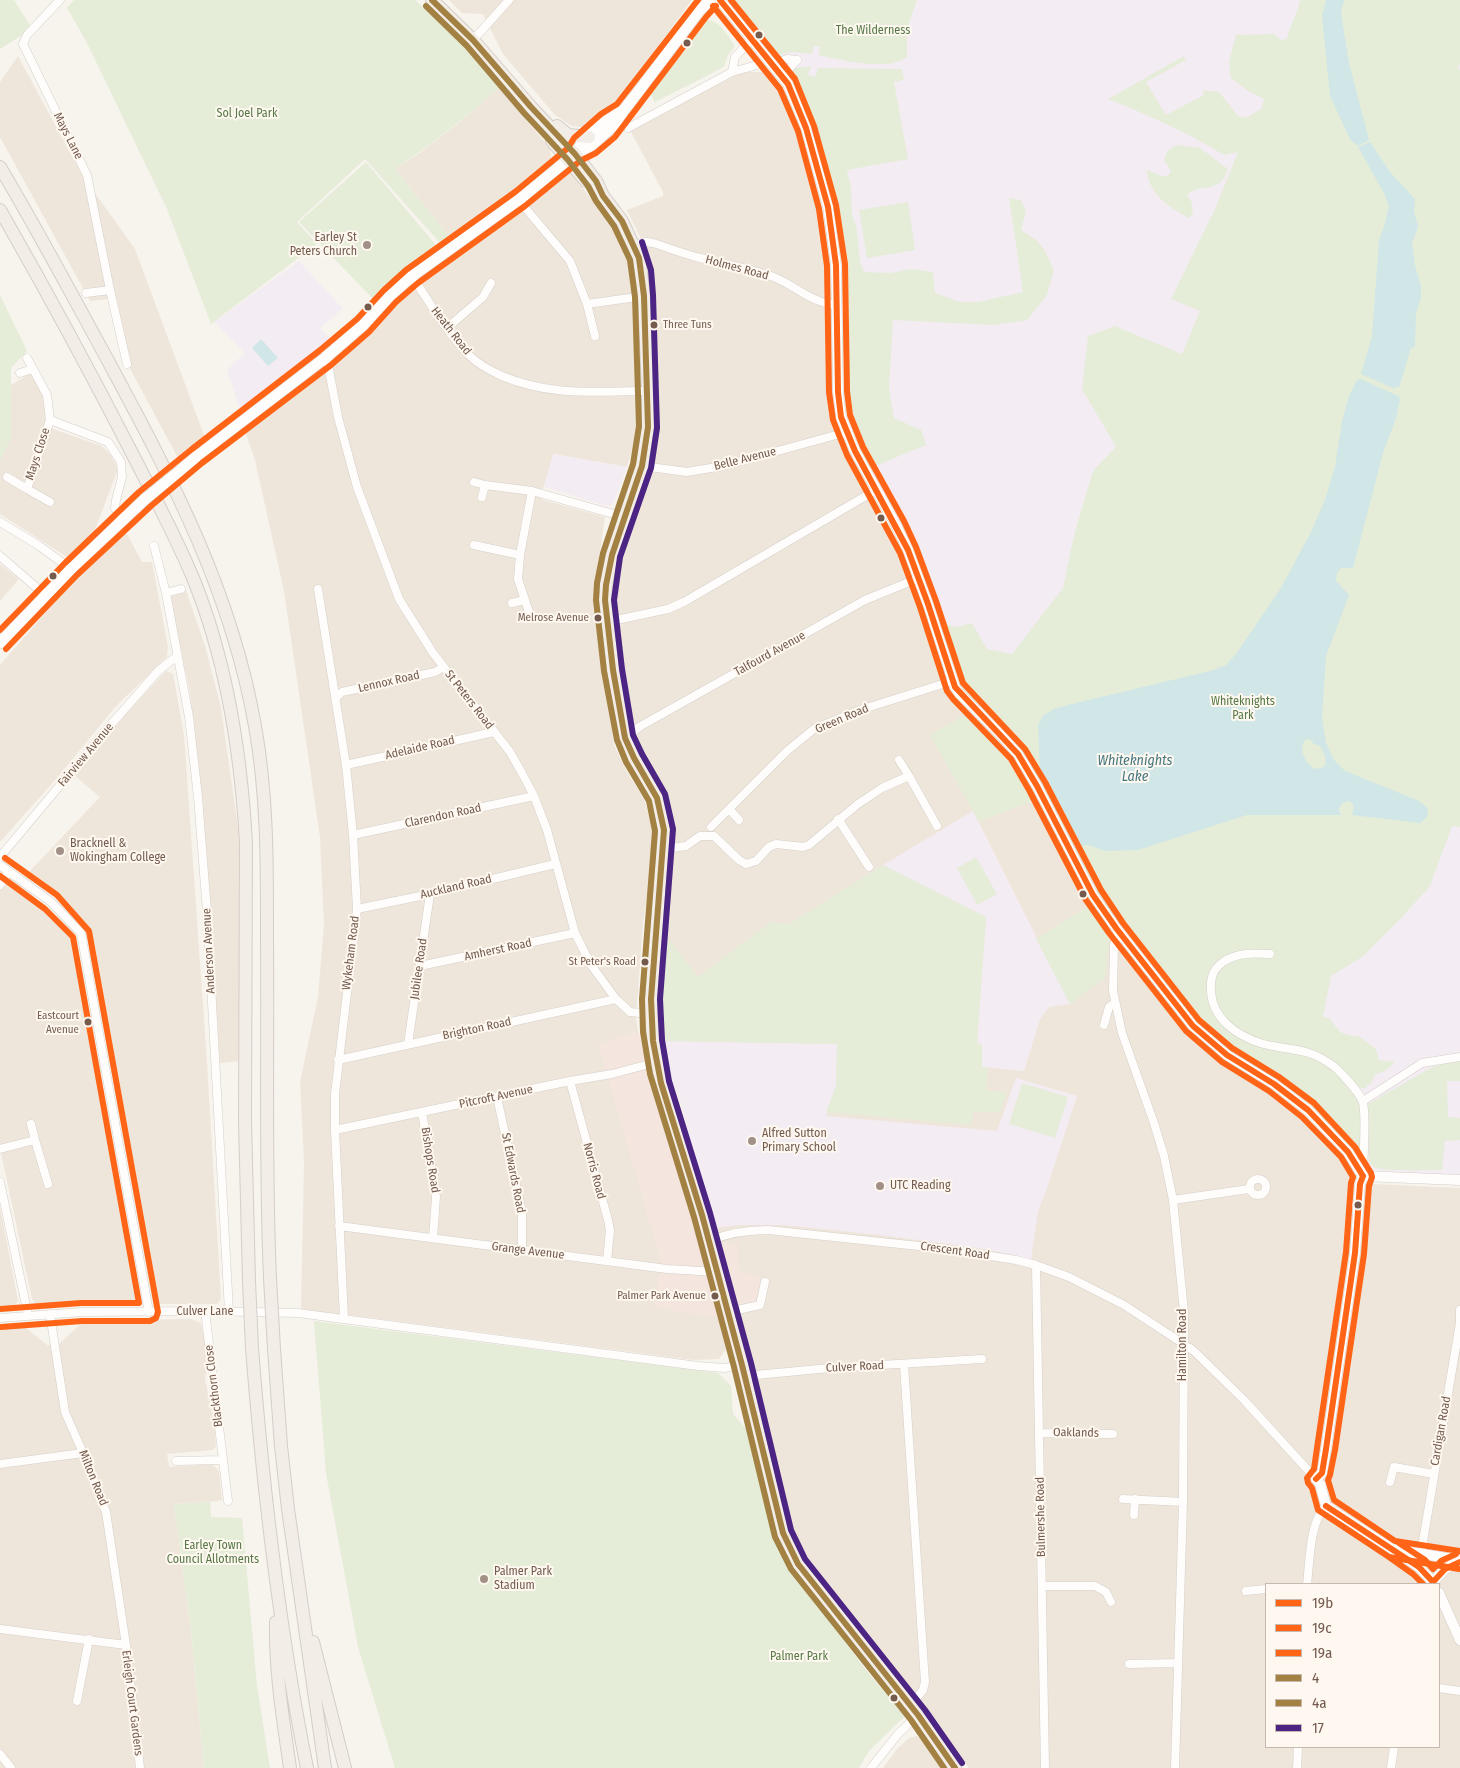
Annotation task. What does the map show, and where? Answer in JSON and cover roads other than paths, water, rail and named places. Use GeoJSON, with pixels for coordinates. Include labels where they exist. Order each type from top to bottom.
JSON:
{"type":"FeatureCollection","features":[{"type":"Feature","properties":{"kind":"main road"},"geometry":{"type":"LineString","coordinates":[[432,0],[473,40],[531,107],[540,125],[572,157],[590,186],[603,196],[622,222],[640,258],[644,296],[648,427],[642,466],[612,556],[606,585],[613,670],[625,738],[634,758],[654,790],[660,807],[665,836],[650,1014],[657,1062],[709,1241],[774,1498],[788,1546],[798,1564],[914,1710],[955,1768]]}},
{"type":"Feature","properties":{"kind":"main road"},"geometry":{"type":"LineString","coordinates":[[0,643],[71,569],[145,500],[197,456],[324,358],[363,325],[412,276],[520,199],[572,157],[592,146],[609,130],[699,11],[710,0]]}},
{"type":"Feature","properties":{"kind":"main road"},"geometry":{"type":"LineString","coordinates":[[531,107],[541,109],[568,135],[589,137]]}},
{"type":"Feature","properties":{"kind":"main road"},"geometry":{"type":"LineString","coordinates":[[572,157],[581,144],[607,120],[623,111]]}},
{"type":"Feature","properties":{"kind":"main road"},"geometry":{"type":"LineString","coordinates":[[0,167],[116,375],[177,492],[219,589],[244,674],[260,756],[267,844],[267,1156],[270,1278],[281,1446],[325,1768]]}},
{"type":"Feature","properties":{"kind":"main road"},"geometry":{"type":"LineString","coordinates":[[0,210],[117,423],[180,549],[193,578],[216,648],[224,682],[238,757],[246,843],[245,1121],[252,1348],[261,1460],[276,1587],[307,1768]]}},
{"type":"Feature","properties":{"kind":"main road"},"geometry":{"type":"LineString","coordinates":[[276,1587],[275,1647],[281,1709],[290,1768]]}},
{"type":"Feature","properties":{"kind":"main road"},"geometry":{"type":"LineString","coordinates":[[303,1611],[320,1666],[346,1768]]}},
{"type":"Feature","properties":{"kind":"street","name":"Mays Lane"},"geometry":{"type":"LineString","coordinates":[[60,0],[26,35],[23,41],[24,49],[87,175],[127,364]]}},
{"type":"Feature","properties":{"kind":"street"},"geometry":{"type":"LineString","coordinates":[[473,40],[509,0]]}},
{"type":"Feature","properties":{"kind":"street"},"geometry":{"type":"LineString","coordinates":[[720,0],[774,64],[785,80],[806,128],[828,207],[836,265],[838,392],[841,417],[855,451],[896,524],[919,578],[952,681],[959,694],[1018,754],[1037,786],[1094,895],[1118,932],[1193,1026],[1226,1055],[1274,1084],[1308,1110],[1348,1152],[1363,1176]]}},
{"type":"Feature","properties":{"kind":"street"},"geometry":{"type":"LineString","coordinates":[[732,72],[735,57],[752,39]]}},
{"type":"Feature","properties":{"kind":"street"},"geometry":{"type":"LineString","coordinates":[[774,64],[787,60],[797,60],[788,70],[785,80]]}},
{"type":"Feature","properties":{"kind":"street"},"geometry":{"type":"LineString","coordinates":[[628,128],[732,72],[757,65]]}},
{"type":"Feature","properties":{"kind":"street"},"geometry":{"type":"LineString","coordinates":[[520,199],[522,204],[570,261],[587,304],[595,336]]}},
{"type":"Feature","properties":{"kind":"street","name":"Holmes Road"},"geometry":{"type":"LineString","coordinates":[[634,245],[646,242],[653,243],[772,277],[823,304],[837,305]]}},
{"type":"Feature","properties":{"kind":"street","name":"Heath Road"},"geometry":{"type":"LineString","coordinates":[[412,276],[447,328],[471,357],[488,370],[540,389],[568,392],[648,391]]}},
{"type":"Feature","properties":{"kind":"street"},"geometry":{"type":"LineString","coordinates":[[447,328],[483,297],[491,283]]}},
{"type":"Feature","properties":{"kind":"street"},"geometry":{"type":"LineString","coordinates":[[86,293],[110,290]]}},
{"type":"Feature","properties":{"kind":"street"},"geometry":{"type":"LineString","coordinates":[[587,304],[644,296]]}},
{"type":"Feature","properties":{"kind":"street","name":"Mays Close"},"geometry":{"type":"LineString","coordinates":[[27,358],[47,395],[50,420],[27,488]]}},
{"type":"Feature","properties":{"kind":"street","name":"St Peters Road"},"geometry":{"type":"LineString","coordinates":[[324,358],[328,365],[338,417],[357,487],[376,542],[399,599],[444,667],[510,752],[534,796],[547,830],[575,933],[591,965],[616,999],[630,1012],[650,1014]]}},
{"type":"Feature","properties":{"kind":"street"},"geometry":{"type":"LineString","coordinates":[[20,372],[33,369]]}},
{"type":"Feature","properties":{"kind":"street","name":"Mays Close"},"geometry":{"type":"LineString","coordinates":[[50,420],[108,442],[121,462],[122,477],[115,508],[123,520]]}},
{"type":"Feature","properties":{"kind":"street","name":"Belle Avenue"},"geometry":{"type":"LineString","coordinates":[[642,466],[687,472],[723,466],[847,432]]}},
{"type":"Feature","properties":{"kind":"street","name":"Mays Close"},"geometry":{"type":"LineString","coordinates":[[7,477],[50,502]]}},
{"type":"Feature","properties":{"kind":"street"},"geometry":{"type":"LineString","coordinates":[[474,482],[532,491],[624,517]]}},
{"type":"Feature","properties":{"kind":"street"},"geometry":{"type":"LineString","coordinates":[[482,497],[485,485]]}},
{"type":"Feature","properties":{"kind":"street"},"geometry":{"type":"LineString","coordinates":[[608,622],[668,609],[684,602],[876,490]]}},
{"type":"Feature","properties":{"kind":"street"},"geometry":{"type":"LineString","coordinates":[[529,612],[518,579],[520,555],[532,491]]}},
{"type":"Feature","properties":{"kind":"street"},"geometry":{"type":"LineString","coordinates":[[0,522],[38,545],[71,569]]}},
{"type":"Feature","properties":{"kind":"street"},"geometry":{"type":"LineString","coordinates":[[474,545],[520,555]]}},
{"type":"Feature","properties":{"kind":"street","name":"Anderson Avenue"},"geometry":{"type":"LineString","coordinates":[[154,546],[166,593],[176,657],[189,717],[198,797],[207,921],[229,1311]]}},
{"type":"Feature","properties":{"kind":"street"},"geometry":{"type":"LineString","coordinates":[[0,556],[45,595]]}},
{"type":"Feature","properties":{"kind":"street","name":"Talfourd Avenue"},"geometry":{"type":"LineString","coordinates":[[625,738],[639,727],[865,600],[919,578]]}},
{"type":"Feature","properties":{"kind":"street"},"geometry":{"type":"LineString","coordinates":[[166,593],[181,589]]}},
{"type":"Feature","properties":{"kind":"street","name":"Wykeham Road"},"geometry":{"type":"LineString","coordinates":[[318,589],[346,765],[353,835],[357,909],[335,1094],[342,1305],[347,1318]]}},
{"type":"Feature","properties":{"kind":"street"},"geometry":{"type":"LineString","coordinates":[[512,603],[525,600]]}},
{"type":"Feature","properties":{"kind":"street","name":"Fairview Avenue"},"geometry":{"type":"LineString","coordinates":[[0,857],[114,720],[159,670],[176,657]]}},
{"type":"Feature","properties":{"kind":"street","name":"Lennox Road"},"geometry":{"type":"LineString","coordinates":[[336,698],[342,692],[435,672],[444,667]]}},
{"type":"Feature","properties":{"kind":"street","name":"Green Road"},"geometry":{"type":"LineString","coordinates":[[711,827],[787,751],[814,729],[860,710],[952,681]]}},
{"type":"Feature","properties":{"kind":"street","name":"Adelaide Road"},"geometry":{"type":"LineString","coordinates":[[346,765],[494,732]]}},
{"type":"Feature","properties":{"kind":"street"},"geometry":{"type":"LineString","coordinates":[[899,760],[937,826]]}},
{"type":"Feature","properties":{"kind":"street"},"geometry":{"type":"LineString","coordinates":[[664,848],[686,846],[700,836],[714,836],[738,860],[746,864],[756,861],[776,844],[803,848],[882,788],[909,776]]}},
{"type":"Feature","properties":{"kind":"street","name":"Clarendon Road"},"geometry":{"type":"LineString","coordinates":[[353,835],[534,796]]}},
{"type":"Feature","properties":{"kind":"street"},"geometry":{"type":"LineString","coordinates":[[729,809],[740,820]]}},
{"type":"Feature","properties":{"kind":"street"},"geometry":{"type":"LineString","coordinates":[[838,820],[869,867]]}},
{"type":"Feature","properties":{"kind":"street","name":"Auckland Road"},"geometry":{"type":"LineString","coordinates":[[357,909],[430,894],[555,864]]}},
{"type":"Feature","properties":{"kind":"street"},"geometry":{"type":"LineString","coordinates":[[0,865],[50,902],[81,933],[149,1312]]}},
{"type":"Feature","properties":{"kind":"street"},"geometry":{"type":"LineString","coordinates":[[0,884],[10,871]]}},
{"type":"Feature","properties":{"kind":"street","name":"Jubilee Road"},"geometry":{"type":"LineString","coordinates":[[408,1044],[430,894]]}},
{"type":"Feature","properties":{"kind":"street","name":"Hamilton Road"},"geometry":{"type":"LineString","coordinates":[[1118,932],[1114,940],[1113,957],[1112,982],[1115,1003],[1122,1033],[1164,1156],[1173,1200],[1184,1312],[1183,1502],[1175,1768]]}},
{"type":"Feature","properties":{"kind":"street","name":"Amherst Road"},"geometry":{"type":"LineString","coordinates":[[420,966],[575,933]]}},
{"type":"Feature","properties":{"kind":"street"},"geometry":{"type":"LineString","coordinates":[[1270,954],[1248,953],[1234,955],[1213,972],[1210,980],[1211,996],[1220,1018],[1236,1032],[1260,1043],[1311,1053],[1332,1064],[1363,1101],[1363,1176],[1360,1184],[1355,1253],[1322,1473],[1316,1479],[1320,1484],[1326,1506],[1419,1567],[1434,1583],[1445,1569],[1460,1561]]}},
{"type":"Feature","properties":{"kind":"street","name":"Brighton Road"},"geometry":{"type":"LineString","coordinates":[[338,1060],[616,999]]}},
{"type":"Feature","properties":{"kind":"street"},"geometry":{"type":"LineString","coordinates":[[1104,1025],[1109,1007],[1115,1003]]}},
{"type":"Feature","properties":{"kind":"street"},"geometry":{"type":"LineString","coordinates":[[1363,1101],[1422,1064],[1460,1057]]}},
{"type":"Feature","properties":{"kind":"street","name":"Pitcroft Avenue"},"geometry":{"type":"LineString","coordinates":[[335,1130],[612,1074],[657,1062]]}},
{"type":"Feature","properties":{"kind":"street","name":"Norris Road"},"geometry":{"type":"LineString","coordinates":[[570,1081],[608,1220],[610,1230],[607,1261]]}},
{"type":"Feature","properties":{"kind":"street","name":"St Edwards Road"},"geometry":{"type":"LineString","coordinates":[[498,1097],[522,1212],[522,1250]]}},
{"type":"Feature","properties":{"kind":"street","name":"Bishops Road"},"geometry":{"type":"LineString","coordinates":[[422,1112],[436,1197],[433,1238]]}},
{"type":"Feature","properties":{"kind":"street"},"geometry":{"type":"LineString","coordinates":[[31,1124],[48,1184]]}},
{"type":"Feature","properties":{"kind":"street"},"geometry":{"type":"LineString","coordinates":[[0,1149],[35,1140]]}},
{"type":"Feature","properties":{"kind":"street"},"geometry":{"type":"LineString","coordinates":[[1363,1176],[1460,1180]]}},
{"type":"Feature","properties":{"kind":"street"},"geometry":{"type":"LineString","coordinates":[[0,1182],[28,1315]]}},
{"type":"Feature","properties":{"kind":"street"},"geometry":{"type":"LineString","coordinates":[[1173,1200],[1250,1188]]}},
{"type":"Feature","properties":{"kind":"street","name":"Grange Avenue"},"geometry":{"type":"LineString","coordinates":[[339,1226],[667,1269],[717,1272]]}},
{"type":"Feature","properties":{"kind":"street","name":"Crescent Road"},"geometry":{"type":"LineString","coordinates":[[709,1241],[721,1235],[738,1231],[768,1230],[947,1249],[1016,1260],[1069,1277],[1098,1290],[1124,1305],[1196,1353],[1244,1400],[1316,1479]]}},
{"type":"Feature","properties":{"kind":"street","name":"Bulmershe Road"},"geometry":{"type":"LineString","coordinates":[[1036,1265],[1045,1768]]}},
{"type":"Feature","properties":{"kind":"street"},"geometry":{"type":"LineString","coordinates":[[728,1312],[760,1305],[765,1282]]}},
{"type":"Feature","properties":{"kind":"street","name":"Cardigan Road"},"geometry":{"type":"LineString","coordinates":[[1421,1553],[1434,1474],[1457,1360],[1460,1310]]}},
{"type":"Feature","properties":{"kind":"street","name":"Blackthorn Close"},"geometry":{"type":"LineString","coordinates":[[205,1311],[228,1501]]}},
{"type":"Feature","properties":{"kind":"street","name":"Culver Lane"},"geometry":{"type":"LineString","coordinates":[[0,1318],[50,1314],[229,1311],[298,1313],[347,1318]]}},
{"type":"Feature","properties":{"kind":"street","name":"Milton Road"},"geometry":{"type":"LineString","coordinates":[[50,1314],[65,1412],[106,1512],[126,1645]]}},
{"type":"Feature","properties":{"kind":"street"},"geometry":{"type":"LineString","coordinates":[[347,1318],[743,1371]]}},
{"type":"Feature","properties":{"kind":"street","name":"Culver Road"},"geometry":{"type":"LineString","coordinates":[[743,1371],[904,1365],[982,1359]]}},
{"type":"Feature","properties":{"kind":"street"},"geometry":{"type":"LineString","coordinates":[[871,1768],[914,1710],[925,1682],[904,1365]]}},
{"type":"Feature","properties":{"kind":"street","name":"Oaklands"},"geometry":{"type":"LineString","coordinates":[[1040,1433],[1113,1434]]}},
{"type":"Feature","properties":{"kind":"street"},"geometry":{"type":"LineString","coordinates":[[0,1464],[83,1453]]}},
{"type":"Feature","properties":{"kind":"street"},"geometry":{"type":"LineString","coordinates":[[176,1462],[223,1460]]}},
{"type":"Feature","properties":{"kind":"street"},"geometry":{"type":"LineString","coordinates":[[1390,1482],[1394,1467],[1434,1474]]}},
{"type":"Feature","properties":{"kind":"street"},"geometry":{"type":"LineString","coordinates":[[1123,1499],[1183,1502]]}},
{"type":"Feature","properties":{"kind":"street"},"geometry":{"type":"LineString","coordinates":[[1134,1515],[1135,1499]]}},
{"type":"Feature","properties":{"kind":"street"},"geometry":{"type":"LineString","coordinates":[[1307,1583],[1315,1524],[1320,1512],[1326,1506]]}},
{"type":"Feature","properties":{"kind":"street"},"geometry":{"type":"LineString","coordinates":[[1392,1549],[1460,1561]]}},
{"type":"Feature","properties":{"kind":"street"},"geometry":{"type":"LineString","coordinates":[[1419,1567],[1421,1553]]}},
{"type":"Feature","properties":{"kind":"street"},"geometry":{"type":"LineString","coordinates":[[1042,1586],[1095,1586],[1106,1592],[1111,1602]]}},
{"type":"Feature","properties":{"kind":"street"},"geometry":{"type":"LineString","coordinates":[[1246,1591],[1265,1589]]}},
{"type":"Feature","properties":{"kind":"street"},"geometry":{"type":"LineString","coordinates":[[1440,1598],[1460,1640]]}},
{"type":"Feature","properties":{"kind":"street","name":"Erleigh Court Gardens"},"geometry":{"type":"LineString","coordinates":[[0,1629],[126,1645],[140,1768]]}},
{"type":"Feature","properties":{"kind":"street"},"geometry":{"type":"LineString","coordinates":[[77,1701],[89,1639]]}},
{"type":"Feature","properties":{"kind":"street"},"geometry":{"type":"LineString","coordinates":[[1129,1664],[1142,1660],[1178,1663]]}},
{"type":"Feature","properties":{"kind":"street"},"geometry":{"type":"LineString","coordinates":[[1440,1688],[1460,1691]]}},
{"type":"Feature","properties":{"kind":"street"},"geometry":{"type":"LineString","coordinates":[[1297,1768],[1298,1748]]}},
{"type":"Feature","properties":{"kind":"street"},"geometry":{"type":"LineString","coordinates":[[1391,1768],[1394,1748]]}},
{"type":"Feature","properties":{"kind":"street"},"geometry":{"type":"LineString","coordinates":[[0,1754],[11,1768]]}},
{"type":"Feature","properties":{"kind":"water"},"geometry":{"type":"Polygon","coordinates":[[[1326,0],[1344,0],[1341,13],[1349,63],[1369,140],[1358,146],[1351,141],[1330,96],[1322,16],[1326,0]]]}},
{"type":"Feature","properties":{"kind":"water"},"geometry":{"type":"Polygon","coordinates":[[[1370,142],[1390,172],[1415,199],[1414,211],[1418,227],[1412,243],[1415,265],[1421,286],[1421,298],[1416,313],[1415,347],[1411,348],[1399,387],[1393,388],[1361,374],[1372,336],[1379,240],[1389,205],[1358,147],[1370,142]]]}},
{"type":"Feature","properties":{"kind":"water"},"geometry":{"type":"Polygon","coordinates":[[[261,339],[278,358],[268,366],[252,348],[261,339]]]}},
{"type":"Feature","properties":{"kind":"water","name":"Whiteknights Lake"},"geometry":{"type":"Polygon","coordinates":[[[1361,379],[1398,396],[1400,399],[1396,418],[1383,453],[1353,568],[1341,568],[1337,573],[1336,581],[1349,595],[1326,656],[1322,717],[1326,743],[1334,760],[1345,771],[1419,801],[1428,809],[1427,817],[1420,823],[1352,815],[1354,807],[1348,801],[1341,805],[1339,811],[1341,815],[1247,815],[1138,850],[1105,851],[1088,845],[1082,846],[1040,769],[1038,725],[1043,716],[1054,709],[1214,670],[1226,665],[1236,654],[1281,588],[1311,532],[1325,500],[1335,467],[1342,421],[1349,396],[1357,380],[1361,379]],[[1306,739],[1302,747],[1303,755],[1314,769],[1324,767],[1326,759],[1324,754],[1320,746],[1312,743],[1313,740],[1306,739]]]}},
{"type":"Feature","properties":{"kind":"place","name":"Earley St Peters Church"},"geometry":{"type":"Point","coordinates":[367,245]}},
{"type":"Feature","properties":{"kind":"place","name":"Three Tuns"},"geometry":{"type":"Point","coordinates":[654,325]}},
{"type":"Feature","properties":{"kind":"place","name":"Melrose Avenue"},"geometry":{"type":"Point","coordinates":[598,618]}},
{"type":"Feature","properties":{"kind":"place","name":"Bracknell & Wokingham College"},"geometry":{"type":"Point","coordinates":[60,851]}},
{"type":"Feature","properties":{"kind":"place","name":"St Peter's Road"},"geometry":{"type":"Point","coordinates":[645,962]}},
{"type":"Feature","properties":{"kind":"place","name":"Eastcourt Avenue"},"geometry":{"type":"Point","coordinates":[88,1022]}},
{"type":"Feature","properties":{"kind":"place","name":"Alfred Sutton Primary School"},"geometry":{"type":"Point","coordinates":[752,1141]}},
{"type":"Feature","properties":{"kind":"place","name":"UTC Reading"},"geometry":{"type":"Point","coordinates":[880,1186]}},
{"type":"Feature","properties":{"kind":"place","name":"Palmer Park Avenue"},"geometry":{"type":"Point","coordinates":[715,1296]}},
{"type":"Feature","properties":{"kind":"place","name":"Palmer Park Stadium"},"geometry":{"type":"Point","coordinates":[484,1579]}},
{"type":"Feature","properties":{"kind":"park label","name":"The Wilderness"},"geometry":{"type":"Point","coordinates":[873,31]}},
{"type":"Feature","properties":{"kind":"park label","name":"Sol Joel Park"},"geometry":{"type":"Point","coordinates":[247,114]}},
{"type":"Feature","properties":{"kind":"park label","name":"Whiteknights Park"},"geometry":{"type":"Point","coordinates":[1243,709]}},
{"type":"Feature","properties":{"kind":"park label","name":"Earley Town Council Allotments"},"geometry":{"type":"Point","coordinates":[213,1553]}},
{"type":"Feature","properties":{"kind":"park label","name":"Palmer Park"},"geometry":{"type":"Point","coordinates":[799,1657]}}]}
